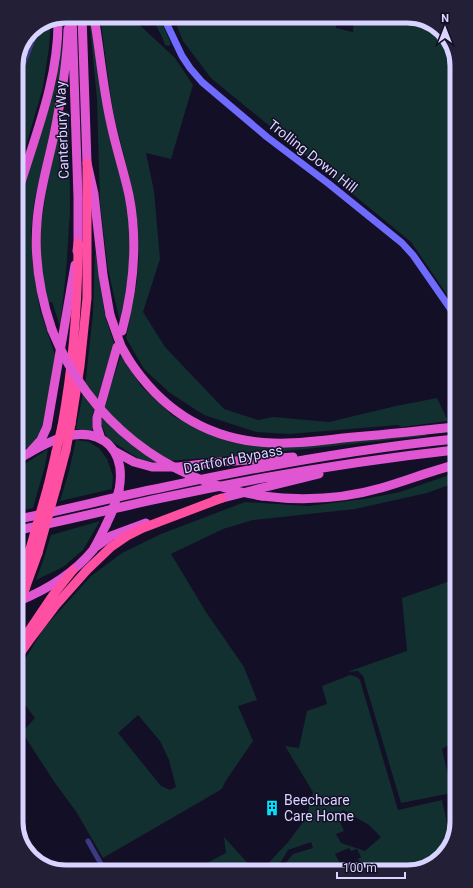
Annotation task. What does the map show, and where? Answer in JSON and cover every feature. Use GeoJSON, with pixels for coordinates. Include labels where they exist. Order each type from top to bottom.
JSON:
{"type":"FeatureCollection","features":[{"type":"Feature","properties":{"kind":"highway"},"geometry":{"type":"LineString","coordinates":[[68,23],[61,98],[40,194],[37,222],[39,273],[45,305],[52,330],[64,356],[86,393],[102,412],[130,438],[167,464],[194,478],[233,491],[262,496],[304,499],[346,496],[381,488],[450,466]]}},
{"type":"Feature","properties":{"kind":"highway","name":"Canterbury Way"},"geometry":{"type":"LineString","coordinates":[[30,452],[41,440],[47,427],[78,243],[72,23]]}},
{"type":"Feature","properties":{"kind":"highway","name":"Canterbury Way"},"geometry":{"type":"LineString","coordinates":[[82,23],[87,162],[94,194],[103,275],[110,315],[121,346],[129,360],[146,383],[168,405],[195,424],[208,430],[240,440],[284,444],[450,428]]}},
{"type":"Feature","properties":{"kind":"highway"},"geometry":{"type":"LineString","coordinates":[[96,23],[106,96],[129,197],[134,232],[132,282],[122,331]]}},
{"type":"Feature","properties":{"kind":"highway"},"geometry":{"type":"LineString","coordinates":[[23,176],[50,88],[58,24]]}},
{"type":"Feature","properties":{"kind":"highway"},"geometry":{"type":"LineString","coordinates":[[52,487],[56,452],[66,425],[80,366],[87,298],[87,162]]}},
{"type":"Feature","properties":{"kind":"highway"},"geometry":{"type":"LineString","coordinates":[[23,595],[52,487],[66,450],[66,425],[78,285],[78,243]]}},
{"type":"Feature","properties":{"kind":"highway"},"geometry":{"type":"LineString","coordinates":[[101,439],[97,427],[97,418],[117,347]]}},
{"type":"Feature","properties":{"kind":"highway"},"geometry":{"type":"LineString","coordinates":[[23,456],[67,436],[84,435],[101,439],[127,459],[139,464],[159,468],[378,449]]}},
{"type":"Feature","properties":{"kind":"highway","name":"Dartford Bypass"},"geometry":{"type":"LineString","coordinates":[[23,518],[158,488],[265,467],[378,449],[450,440]]}},
{"type":"Feature","properties":{"kind":"highway"},"geometry":{"type":"LineString","coordinates":[[94,548],[112,512],[119,490],[121,471],[118,457],[114,450]]}},
{"type":"Feature","properties":{"kind":"highway","name":"Dartford Bypass"},"geometry":{"type":"LineString","coordinates":[[23,529],[156,499],[242,482],[379,460],[450,451]]}},
{"type":"Feature","properties":{"kind":"highway"},"geometry":{"type":"LineString","coordinates":[[23,641],[36,620],[73,570],[94,548],[111,536],[222,498],[379,460]]}},
{"type":"Feature","properties":{"kind":"highway"},"geometry":{"type":"LineString","coordinates":[[23,649],[56,605],[111,547],[139,530],[222,498]]}},
{"type":"Feature","properties":{"kind":"highway"},"geometry":{"type":"LineString","coordinates":[[23,574],[34,551]]}},
{"type":"Feature","properties":{"kind":"highway"},"geometry":{"type":"LineString","coordinates":[[23,599],[48,586],[73,570]]}},
{"type":"Feature","properties":{"kind":"main road","name":"Trolling Down Hill"},"geometry":{"type":"LineString","coordinates":[[166,23],[182,56],[199,78],[271,141],[329,184],[402,243],[413,255],[450,307]]}},
{"type":"Feature","properties":{"kind":"street"},"geometry":{"type":"LineString","coordinates":[[23,65],[33,39]]}},
{"type":"Feature","properties":{"kind":"street"},"geometry":{"type":"LineString","coordinates":[[88,841],[101,865]]}},
{"type":"Feature","properties":{"kind":"green space"},"geometry":{"type":"Polygon","coordinates":[[[90,23],[93,23],[128,212],[131,249],[130,268],[120,322],[108,270],[100,203],[97,99],[90,23]]]}},
{"type":"Feature","properties":{"kind":"green space"},"geometry":{"type":"Polygon","coordinates":[[[101,23],[138,23],[175,58],[193,85],[171,159],[146,153],[154,191],[160,259],[143,312],[165,347],[224,409],[258,420],[273,417],[329,422],[437,398],[448,421],[402,427],[398,425],[289,434],[256,432],[204,415],[170,393],[144,369],[126,338],[137,281],[139,254],[138,232],[134,196],[114,116],[101,23]]]}},
{"type":"Feature","properties":{"kind":"green space"},"geometry":{"type":"Polygon","coordinates":[[[154,23],[162,23],[171,44],[169,46],[165,45],[154,23]]]}},
{"type":"Feature","properties":{"kind":"green space"},"geometry":{"type":"Polygon","coordinates":[[[176,23],[336,23],[336,28],[353,32],[354,23],[410,23],[425,27],[425,48],[446,48],[450,66],[450,299],[411,242],[211,78],[183,41],[176,23]]]}},
{"type":"Feature","properties":{"kind":"green space"},"geometry":{"type":"Polygon","coordinates":[[[51,26],[43,87],[23,156],[23,68],[36,36],[51,26]]]}},
{"type":"Feature","properties":{"kind":"green space"},"geometry":{"type":"Polygon","coordinates":[[[62,30],[60,77],[53,119],[34,203],[31,232],[33,267],[40,310],[55,355],[43,430],[35,444],[23,450],[23,187],[62,30]]]}},
{"type":"Feature","properties":{"kind":"green space"},"geometry":{"type":"Polygon","coordinates":[[[63,111],[69,112],[70,210],[66,273],[60,326],[52,302],[48,303],[41,269],[41,224],[63,111]]]}},
{"type":"Feature","properties":{"kind":"green space"},"geometry":{"type":"Polygon","coordinates":[[[95,250],[105,316],[114,343],[93,413],[92,431],[76,429],[86,378],[93,313],[95,250]]]}},
{"type":"Feature","properties":{"kind":"green space"},"geometry":{"type":"Polygon","coordinates":[[[121,355],[141,386],[173,416],[229,442],[270,446],[426,434],[426,436],[259,454],[153,462],[139,459],[107,438],[101,423],[110,388],[121,355]]]}},
{"type":"Feature","properties":{"kind":"green space"},"geometry":{"type":"Polygon","coordinates":[[[76,440],[89,442],[99,448],[107,459],[113,476],[112,489],[60,501],[69,471],[76,440]]]}},
{"type":"Feature","properties":{"kind":"green space"},"geometry":{"type":"Polygon","coordinates":[[[48,449],[45,466],[33,508],[23,510],[23,465],[48,449]]]}},
{"type":"Feature","properties":{"kind":"green space"},"geometry":{"type":"Polygon","coordinates":[[[450,475],[450,485],[427,493],[355,509],[253,520],[223,529],[171,554],[206,612],[244,667],[257,700],[238,706],[253,741],[225,782],[222,789],[103,858],[77,813],[53,780],[23,734],[23,731],[35,718],[23,702],[23,662],[44,628],[91,576],[122,553],[161,534],[245,502],[308,506],[364,499],[400,492],[450,475]],[[138,715],[118,733],[161,786],[170,790],[176,787],[169,760],[160,741],[138,715]]]}},
{"type":"Feature","properties":{"kind":"green space"},"geometry":{"type":"Polygon","coordinates":[[[100,521],[83,550],[63,567],[36,580],[51,535],[100,521]]]}},
{"type":"Feature","properties":{"kind":"green space"},"geometry":{"type":"Polygon","coordinates":[[[450,581],[450,700],[448,701],[450,708],[450,744],[442,749],[450,784],[450,793],[401,803],[363,676],[358,671],[347,672],[407,651],[402,598],[450,581]]]}},
{"type":"Feature","properties":{"kind":"green space"},"geometry":{"type":"Polygon","coordinates":[[[350,675],[357,677],[360,680],[398,810],[442,800],[449,832],[443,846],[429,859],[424,862],[407,865],[356,865],[360,863],[358,859],[361,857],[357,849],[351,851],[349,848],[335,854],[341,865],[284,865],[293,854],[313,848],[311,842],[288,850],[279,865],[267,865],[289,841],[306,818],[313,792],[285,746],[299,748],[307,711],[327,704],[322,686],[350,675]],[[343,810],[337,815],[344,831],[336,834],[341,843],[365,851],[381,837],[369,825],[343,810]]]}},
{"type":"Feature","properties":{"kind":"green space"},"geometry":{"type":"Polygon","coordinates":[[[224,837],[249,865],[203,865],[226,853],[224,837]]]}},
{"type":"Feature","properties":{"kind":"place","name":"Beechcare Care Home"},"geometry":{"type":"Point","coordinates":[272,808]}}]}
